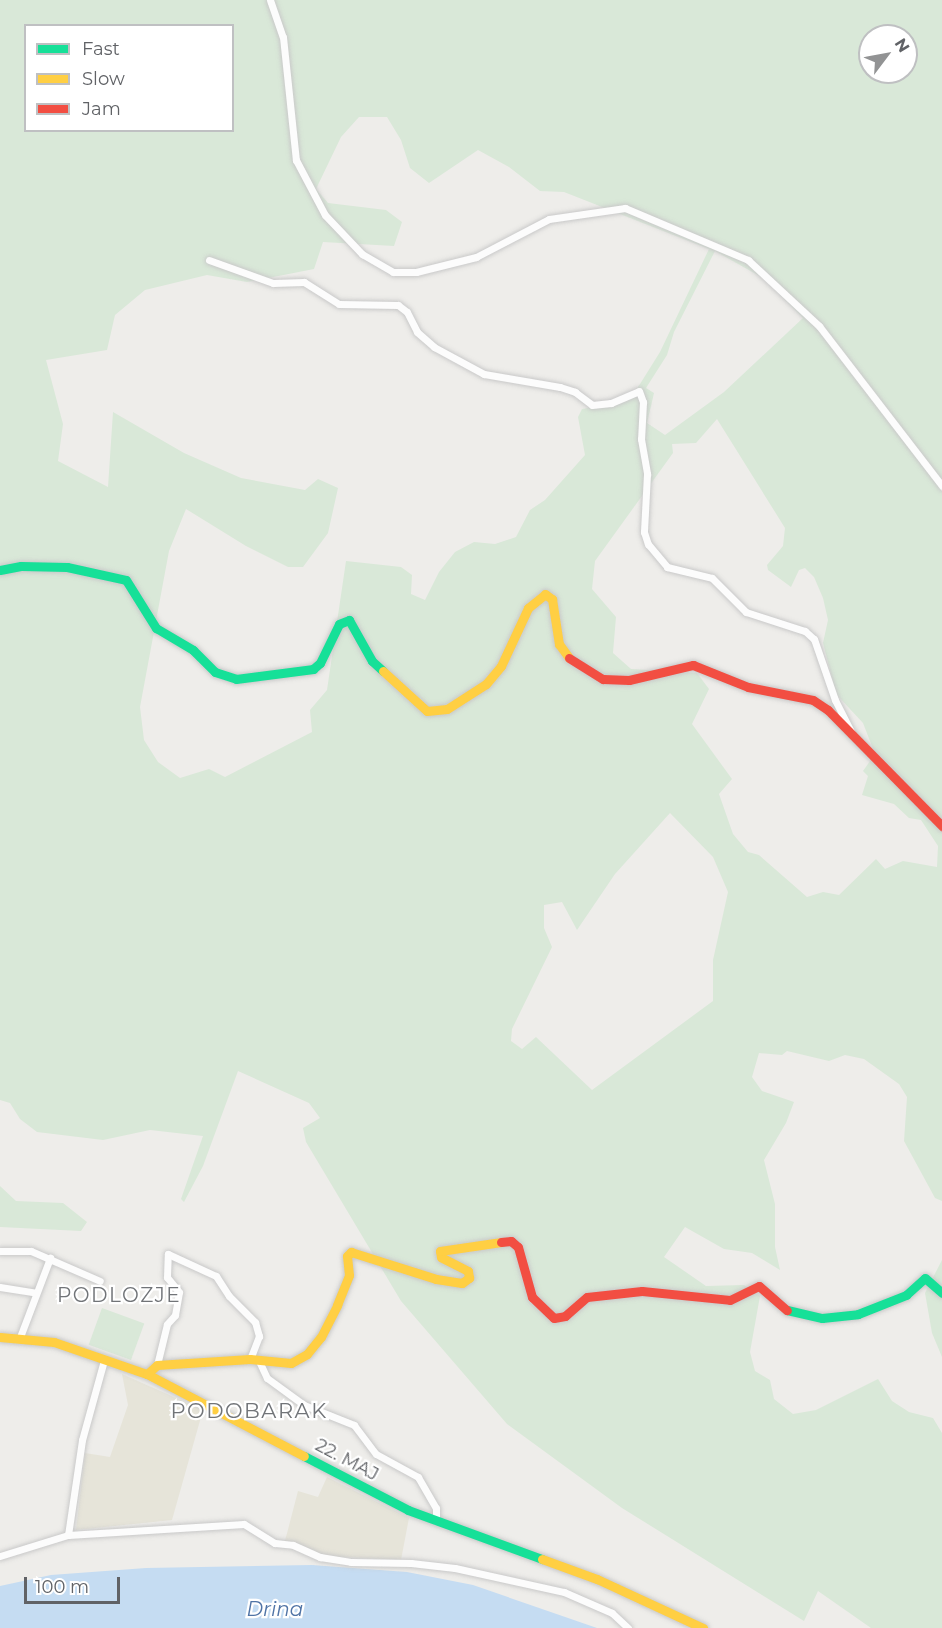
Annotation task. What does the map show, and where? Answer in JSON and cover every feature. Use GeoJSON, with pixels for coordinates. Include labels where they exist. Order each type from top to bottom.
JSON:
{"type":"FeatureCollection","features":[{"type":"Feature","properties":{"kind":"main road"},"geometry":{"type":"LineString","coordinates":[[0,570],[21,566],[67,567],[126,580],[156,628],[193,650],[215,672],[236,679],[313,669],[320,663],[339,624],[349,620],[376,666],[427,711],[447,709],[486,684],[501,666],[528,608],[545,594],[552,599],[554,632],[559,644],[571,661],[588,673],[603,680],[629,680],[696,665],[748,687],[813,700],[942,826]]}},
{"type":"Feature","properties":{"kind":"main road"},"geometry":{"type":"LineString","coordinates":[[147,1374],[157,1365],[255,1360],[291,1363],[307,1354],[327,1326],[349,1275],[347,1256],[354,1252],[436,1279],[462,1283],[469,1278],[468,1271],[441,1257],[440,1251],[504,1240],[518,1247],[527,1286],[540,1307],[554,1318],[565,1316],[587,1297],[642,1291],[730,1300],[759,1286],[776,1304],[798,1315],[822,1318],[858,1314],[881,1306],[906,1295],[926,1278],[942,1293]]}},
{"type":"Feature","properties":{"kind":"main road","name":"22. MAJ"},"geometry":{"type":"LineString","coordinates":[[0,1337],[20,1337],[54,1342],[147,1374],[358,1485],[436,1521],[621,1589],[703,1628]]}},
{"type":"Feature","properties":{"kind":"street"},"geometry":{"type":"LineString","coordinates":[[270,0],[283,38],[296,159],[325,215],[362,254],[393,272],[416,272],[476,256],[549,219],[625,208],[748,260],[819,326],[942,486]]}},
{"type":"Feature","properties":{"kind":"street"},"geometry":{"type":"LineString","coordinates":[[209,260],[273,283],[304,282],[339,304],[382,302],[398,305],[407,312],[417,332],[434,347],[484,374],[560,387],[575,392],[592,405],[611,403],[639,391],[644,402],[640,439],[647,474],[644,532],[648,544],[667,567],[712,578],[746,612],[806,631],[814,639],[835,700],[848,718],[854,738]]}},
{"type":"Feature","properties":{"kind":"street"},"geometry":{"type":"LineString","coordinates":[[0,1251],[31,1251],[100,1281]]}},
{"type":"Feature","properties":{"kind":"street"},"geometry":{"type":"LineString","coordinates":[[157,1365],[166,1324],[176,1315],[179,1292],[167,1277],[168,1254],[216,1276],[229,1296],[255,1322],[259,1336],[255,1360]]}},
{"type":"Feature","properties":{"kind":"street"},"geometry":{"type":"LineString","coordinates":[[20,1337],[50,1258]]}},
{"type":"Feature","properties":{"kind":"street"},"geometry":{"type":"LineString","coordinates":[[0,1287],[36,1293]]}},
{"type":"Feature","properties":{"kind":"street"},"geometry":{"type":"LineString","coordinates":[[68,1535],[82,1440],[104,1360]]}},
{"type":"Feature","properties":{"kind":"street","name":"22. MAJ"},"geometry":{"type":"LineString","coordinates":[[255,1360],[267,1378],[303,1405],[354,1425],[376,1454],[418,1477],[430,1494],[436,1521]]}},
{"type":"Feature","properties":{"kind":"street"},"geometry":{"type":"LineString","coordinates":[[0,1556],[68,1535],[244,1524],[274,1542],[293,1545],[320,1557],[351,1562],[455,1568],[564,1592],[612,1613],[628,1628]]}},
{"type":"Feature","properties":{"kind":"shaded area"},"geometry":{"type":"Polygon","coordinates":[[[122,1374],[203,1410],[172,1520],[76,1530],[85,1453],[110,1457],[128,1405],[122,1374]]]}},
{"type":"Feature","properties":{"kind":"shaded area"},"geometry":{"type":"Polygon","coordinates":[[[327,1477],[409,1518],[401,1560],[325,1556],[285,1541],[298,1491],[318,1497],[327,1477]]]}},
{"type":"Feature","properties":{"kind":"green space"},"geometry":{"type":"Polygon","coordinates":[[[0,0],[942,0],[942,1201],[935,1198],[904,1141],[907,1097],[899,1084],[864,1059],[845,1055],[829,1061],[787,1051],[782,1055],[759,1053],[752,1077],[762,1091],[794,1102],[786,1123],[764,1160],[775,1204],[775,1247],[780,1270],[752,1253],[724,1249],[685,1227],[664,1257],[706,1286],[744,1285],[760,1296],[750,1352],[755,1371],[770,1380],[774,1399],[793,1414],[816,1410],[878,1379],[892,1401],[909,1412],[933,1418],[942,1433],[942,1628],[871,1628],[818,1591],[804,1621],[622,1508],[507,1424],[401,1301],[306,1142],[303,1128],[320,1118],[309,1103],[238,1071],[203,1166],[184,1202],[181,1199],[203,1136],[150,1130],[103,1140],[37,1132],[20,1119],[10,1103],[0,1100],[0,0]],[[359,117],[341,137],[316,189],[328,203],[386,210],[402,222],[394,246],[323,242],[314,269],[247,282],[207,275],[145,290],[115,315],[107,350],[46,360],[63,424],[58,461],[108,487],[113,412],[184,453],[241,478],[305,490],[318,479],[338,488],[328,533],[303,567],[288,567],[246,546],[186,509],[169,551],[140,707],[144,740],[158,762],[180,778],[209,769],[225,777],[312,732],[310,710],[327,690],[346,561],[401,567],[412,575],[411,594],[425,600],[439,572],[455,552],[474,542],[495,544],[516,537],[530,510],[545,500],[585,455],[578,417],[582,409],[628,401],[640,384],[660,352],[709,249],[564,192],[540,191],[509,167],[478,150],[429,183],[410,168],[401,140],[387,117],[359,117]],[[715,251],[674,332],[667,355],[646,388],[654,393],[647,423],[665,435],[724,392],[803,318],[763,278],[715,251]],[[717,419],[696,443],[672,444],[673,453],[595,561],[592,589],[616,617],[613,653],[631,669],[697,673],[709,689],[692,724],[732,779],[719,794],[733,834],[748,852],[759,855],[807,897],[823,892],[839,895],[876,859],[885,869],[903,861],[937,867],[938,846],[921,820],[909,818],[894,804],[862,795],[868,776],[863,771],[875,754],[863,723],[836,694],[823,643],[828,620],[823,598],[814,577],[805,568],[799,570],[791,587],[768,570],[767,565],[783,546],[785,528],[717,419]],[[670,813],[615,874],[577,930],[562,902],[544,905],[544,928],[552,947],[512,1029],[511,1041],[522,1049],[536,1037],[592,1090],[713,1001],[713,960],[728,892],[713,857],[670,813]]]}},
{"type":"Feature","properties":{"kind":"green space"},"geometry":{"type":"Polygon","coordinates":[[[0,1186],[16,1201],[63,1203],[87,1222],[81,1231],[0,1227],[0,1186]]]}},
{"type":"Feature","properties":{"kind":"green space"},"geometry":{"type":"Polygon","coordinates":[[[942,1260],[942,1357],[932,1333],[925,1293],[942,1260]]]}},
{"type":"Feature","properties":{"kind":"green space"},"geometry":{"type":"Polygon","coordinates":[[[102,1308],[144,1323],[131,1360],[89,1345],[102,1308]]]}},
{"type":"Feature","properties":{"kind":"water","name":"Drina"},"geometry":{"type":"Polygon","coordinates":[[[312,1565],[407,1572],[473,1585],[597,1628],[0,1628],[0,1586],[51,1575],[146,1568],[312,1565]]]}},
{"type":"Feature","properties":{"kind":"traffic: fast"},"geometry":{"type":"LineString","coordinates":[[0,570],[21,566],[67,567],[126,580],[156,628],[193,650],[215,672],[236,679],[313,669],[320,663],[339,624],[349,620],[372,661],[383,671]]}},
{"type":"Feature","properties":{"kind":"traffic: fast"},"geometry":{"type":"LineString","coordinates":[[787,1310],[822,1318],[858,1314],[906,1295],[925,1278],[942,1293]]}},
{"type":"Feature","properties":{"kind":"traffic: fast"},"geometry":{"type":"LineString","coordinates":[[304,1456],[408,1510],[542,1559]]}},
{"type":"Feature","properties":{"kind":"traffic: slow"},"geometry":{"type":"LineString","coordinates":[[383,671],[427,711],[447,709],[486,684],[501,666],[528,608],[545,594],[552,599],[559,644],[569,658]]}},
{"type":"Feature","properties":{"kind":"traffic: slow"},"geometry":{"type":"LineString","coordinates":[[147,1374],[157,1365],[250,1359],[291,1363],[307,1354],[321,1337],[337,1305],[349,1275],[347,1256],[351,1252],[436,1279],[462,1283],[469,1278],[468,1271],[441,1257],[440,1251],[501,1242]]}},
{"type":"Feature","properties":{"kind":"traffic: slow"},"geometry":{"type":"LineString","coordinates":[[0,1337],[54,1342],[147,1374],[304,1456]]}},
{"type":"Feature","properties":{"kind":"traffic: slow"},"geometry":{"type":"LineString","coordinates":[[542,1559],[597,1579],[703,1628]]}},
{"type":"Feature","properties":{"kind":"traffic: jam"},"geometry":{"type":"LineString","coordinates":[[569,658],[603,679],[629,680],[693,665],[748,687],[813,700],[828,710],[942,826]]}},
{"type":"Feature","properties":{"kind":"traffic: jam"},"geometry":{"type":"LineString","coordinates":[[501,1242],[511,1241],[518,1247],[532,1297],[554,1318],[565,1316],[587,1297],[642,1291],[730,1300],[759,1286],[787,1310]]}},
{"type":"Feature","properties":{"kind":"district","name":"PODLOZJE"},"geometry":{"type":"Point","coordinates":[119,1295]}},
{"type":"Feature","properties":{"kind":"district","name":"PODOBARAK"},"geometry":{"type":"Point","coordinates":[249,1411]}}]}
